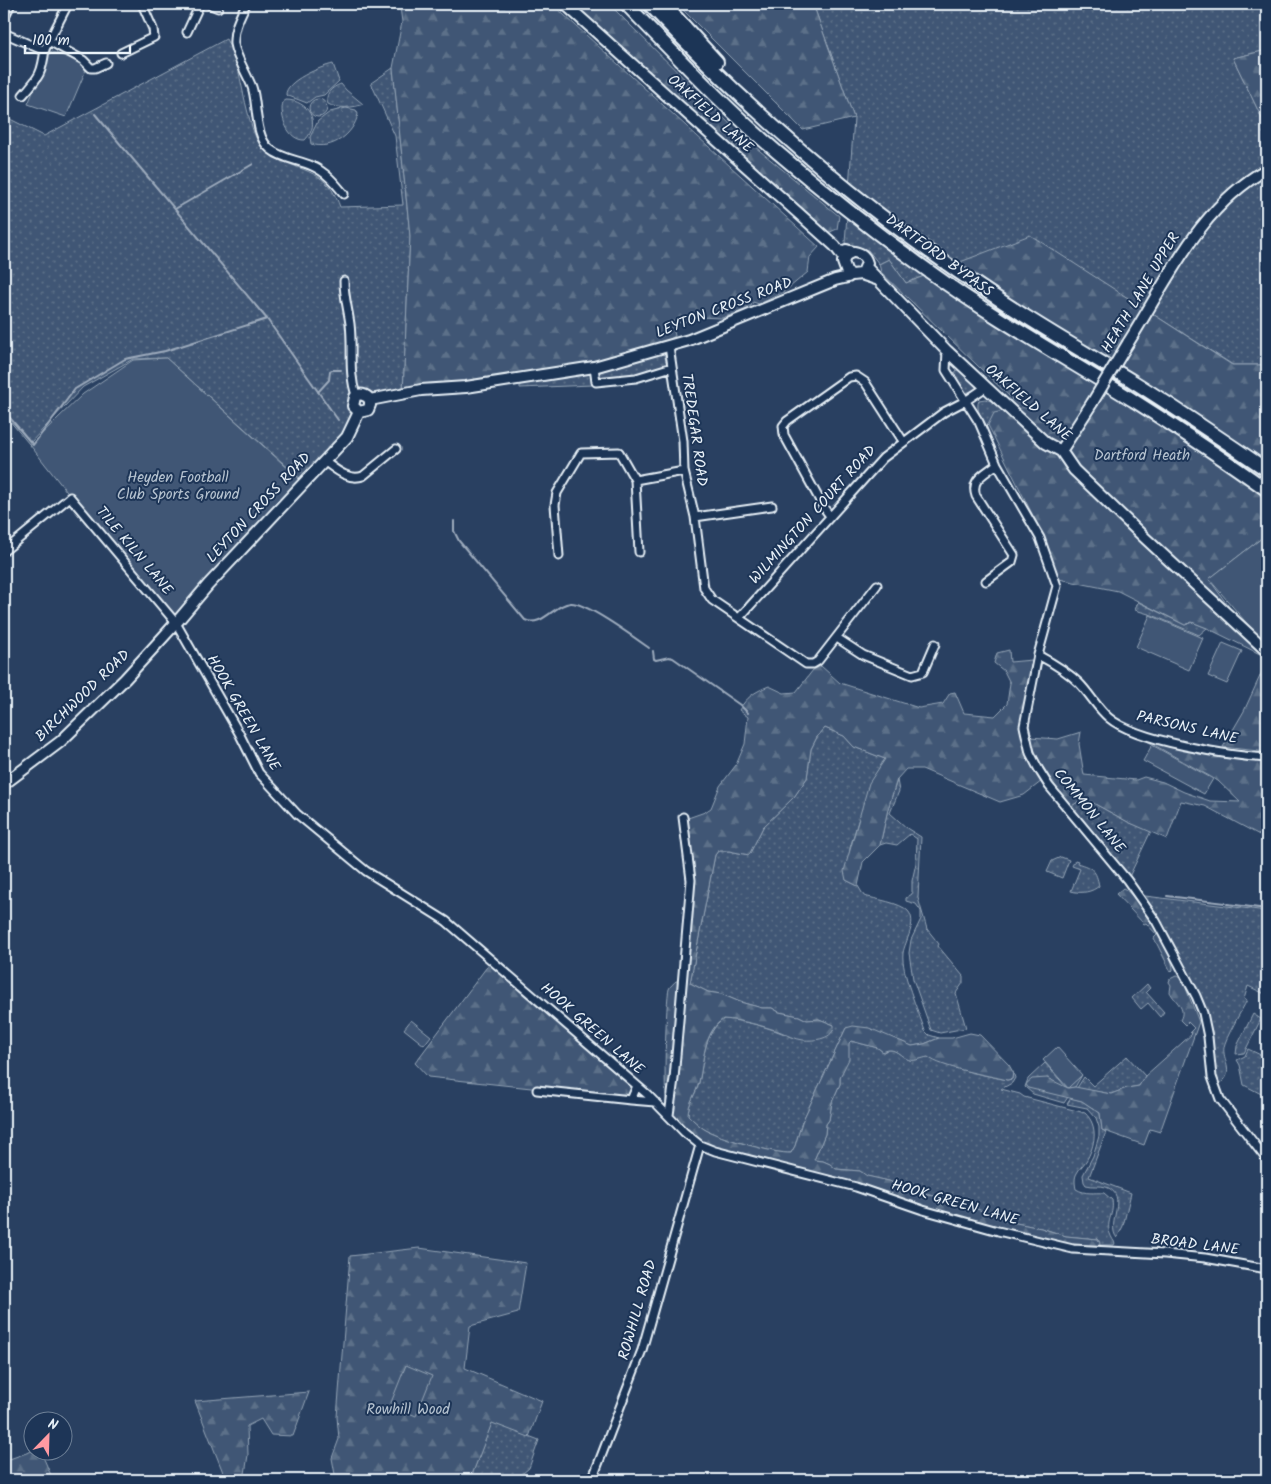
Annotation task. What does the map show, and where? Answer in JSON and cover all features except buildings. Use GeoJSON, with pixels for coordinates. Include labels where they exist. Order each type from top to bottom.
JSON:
{"type":"FeatureCollection","features":[{"type":"Feature","properties":{"kind":"highway"},"geometry":{"type":"LineString","coordinates":[[617,4],[696,76]]}},
{"type":"Feature","properties":{"kind":"highway","name":"DARTFORD BYPASS"},"geometry":{"type":"LineString","coordinates":[[626,4],[696,76],[776,151],[930,273],[997,317],[1135,402],[1267,490]]}},
{"type":"Feature","properties":{"kind":"highway","name":"DARTFORD BYPASS"},"geometry":{"type":"LineString","coordinates":[[649,4],[689,47],[786,137],[892,224],[940,260],[1022,314],[1172,406],[1267,470]]}},
{"type":"Feature","properties":{"kind":"highway"},"geometry":{"type":"LineString","coordinates":[[664,4],[786,137]]}},
{"type":"Feature","properties":{"kind":"street"},"geometry":{"type":"LineString","coordinates":[[4,18],[11,4]]}},
{"type":"Feature","properties":{"kind":"street"},"geometry":{"type":"LineString","coordinates":[[23,94],[39,76],[44,63],[47,45],[68,4]]}},
{"type":"Feature","properties":{"kind":"street"},"geometry":{"type":"LineString","coordinates":[[121,53],[154,36],[153,29],[142,4]]}},
{"type":"Feature","properties":{"kind":"street"},"geometry":{"type":"LineString","coordinates":[[187,32],[200,4]]}},
{"type":"Feature","properties":{"kind":"street"},"geometry":{"type":"LineString","coordinates":[[208,4],[218,8]]}},
{"type":"Feature","properties":{"kind":"street"},"geometry":{"type":"LineString","coordinates":[[246,4],[234,30],[234,46],[252,89],[259,129],[268,148],[281,155],[311,165],[321,171],[331,178],[344,194]]}},
{"type":"Feature","properties":{"kind":"street","name":"OAKFIELD LANE"},"geometry":{"type":"LineString","coordinates":[[565,4],[835,246],[847,263],[860,252],[864,255],[866,258],[864,270],[877,279],[947,352],[1046,443],[1061,451],[1074,470],[1267,651]]}},
{"type":"Feature","properties":{"kind":"street"},"geometry":{"type":"LineString","coordinates":[[4,33],[40,49],[47,45]]}},
{"type":"Feature","properties":{"kind":"street"},"geometry":{"type":"LineString","coordinates":[[47,45],[83,60],[91,68],[106,63]]}},
{"type":"Feature","properties":{"kind":"street","name":"HEATH LANE UPPER"},"geometry":{"type":"LineString","coordinates":[[1061,451],[1185,248],[1213,212],[1228,197],[1246,182],[1267,169]]}},
{"type":"Feature","properties":{"kind":"street"},"geometry":{"type":"LineString","coordinates":[[847,263],[855,276],[864,270]]}},
{"type":"Feature","properties":{"kind":"street","name":"LEYTON CROSS ROAD"},"geometry":{"type":"LineString","coordinates":[[370,400],[421,390],[492,383],[594,367],[669,346],[738,321],[835,280],[847,263]]}},
{"type":"Feature","properties":{"kind":"street"},"geometry":{"type":"LineString","coordinates":[[344,281],[344,298],[350,326],[351,374],[356,396],[353,399],[353,404],[358,412]]}},
{"type":"Feature","properties":{"kind":"street","name":"TREDEGAR ROAD"},"geometry":{"type":"LineString","coordinates":[[669,346],[683,441],[684,471],[695,517],[704,588],[712,600],[806,664],[813,664],[818,662],[877,585]]}},
{"type":"Feature","properties":{"kind":"street","name":"COMMON LANE"},"geometry":{"type":"LineString","coordinates":[[947,352],[945,358],[946,370],[979,422],[997,464],[1040,538],[1057,586],[1038,655],[1024,726],[1030,752],[1049,786],[1118,868],[1156,921],[1203,1013],[1208,1037],[1212,1077],[1216,1091],[1220,1099],[1267,1160]]}},
{"type":"Feature","properties":{"kind":"street"},"geometry":{"type":"LineString","coordinates":[[594,367],[596,382],[636,378],[672,368]]}},
{"type":"Feature","properties":{"kind":"street"},"geometry":{"type":"LineString","coordinates":[[830,516],[784,435],[783,426],[787,421],[848,377],[859,376],[865,382],[903,441]]}},
{"type":"Feature","properties":{"kind":"street","name":"WILMINGTON COURT ROAD"},"geometry":{"type":"LineString","coordinates":[[740,618],[883,458],[903,441],[944,412],[986,387]]}},
{"type":"Feature","properties":{"kind":"street","name":"LEYTON CROSS ROAD"},"geometry":{"type":"LineString","coordinates":[[356,396],[364,395],[370,400]]}},
{"type":"Feature","properties":{"kind":"street","name":"LEYTON CROSS ROAD"},"geometry":{"type":"LineString","coordinates":[[176,623],[208,585],[347,437],[358,412],[368,410],[370,400]]}},
{"type":"Feature","properties":{"kind":"street"},"geometry":{"type":"LineString","coordinates":[[324,461],[348,476],[357,478],[363,476],[396,449]]}},
{"type":"Feature","properties":{"kind":"street"},"geometry":{"type":"LineString","coordinates":[[559,556],[555,504],[557,493],[581,453],[619,452],[635,480],[638,552]]}},
{"type":"Feature","properties":{"kind":"street"},"geometry":{"type":"LineString","coordinates":[[986,581],[1012,562],[1014,556],[976,496],[973,488],[975,482],[997,464]]}},
{"type":"Feature","properties":{"kind":"street"},"geometry":{"type":"LineString","coordinates":[[635,480],[684,471]]}},
{"type":"Feature","properties":{"kind":"street","name":"TILE KILN LANE"},"geometry":{"type":"LineString","coordinates":[[4,551],[70,497],[176,623]]}},
{"type":"Feature","properties":{"kind":"street"},"geometry":{"type":"LineString","coordinates":[[695,517],[772,506]]}},
{"type":"Feature","properties":{"kind":"street","name":"BIRCHWOOD ROAD"},"geometry":{"type":"LineString","coordinates":[[4,784],[60,742],[125,679],[176,623]]}},
{"type":"Feature","properties":{"kind":"street","name":"HOOK GREEN LANE"},"geometry":{"type":"LineString","coordinates":[[176,623],[260,773],[297,814],[366,871],[446,921],[655,1102],[684,1132],[700,1145],[716,1151],[856,1187],[923,1210],[998,1231],[1073,1249],[1119,1251]]}},
{"type":"Feature","properties":{"kind":"street"},"geometry":{"type":"LineString","coordinates":[[837,638],[863,655],[912,675],[922,672],[935,644]]}},
{"type":"Feature","properties":{"kind":"street","name":"PARSONS LANE"},"geometry":{"type":"LineString","coordinates":[[1038,655],[1065,671],[1080,684],[1110,719],[1127,730],[1203,749],[1267,758]]}},
{"type":"Feature","properties":{"kind":"street"},"geometry":{"type":"LineString","coordinates":[[669,1115],[674,1079],[691,880],[683,817]]}},
{"type":"Feature","properties":{"kind":"street"},"geometry":{"type":"LineString","coordinates":[[631,1100],[636,1086]]}},
{"type":"Feature","properties":{"kind":"street"},"geometry":{"type":"LineString","coordinates":[[537,1090],[655,1102]]}},
{"type":"Feature","properties":{"kind":"street","name":"ROWHILL ROAD"},"geometry":{"type":"LineString","coordinates":[[592,1480],[642,1350],[700,1145]]}},
{"type":"Feature","properties":{"kind":"street","name":"BROAD LANE"},"geometry":{"type":"LineString","coordinates":[[1119,1251],[1204,1258],[1267,1269]]}},
{"type":"Feature","properties":{"kind":"green space"},"geometry":{"type":"Polygon","coordinates":[[[395,4],[552,4],[819,247],[810,257],[808,272],[784,292],[759,304],[753,302],[750,308],[722,318],[697,317],[682,323],[672,321],[675,336],[666,341],[596,361],[509,378],[403,393],[410,236],[393,68],[402,22],[400,7],[395,4]]]}},
{"type":"Feature","properties":{"kind":"green space"},"geometry":{"type":"Polygon","coordinates":[[[572,4],[609,4],[743,137],[839,216],[837,229],[828,233],[572,4]]]}},
{"type":"Feature","properties":{"kind":"green space"},"geometry":{"type":"Polygon","coordinates":[[[677,4],[813,4],[854,118],[803,130],[677,4]]]}},
{"type":"Feature","properties":{"kind":"green space"},"geometry":{"type":"Polygon","coordinates":[[[813,4],[1267,4],[1267,50],[1233,58],[1267,129],[1267,273],[1261,305],[1267,316],[1267,365],[1233,365],[1030,236],[906,283],[889,259],[879,264],[868,250],[845,243],[854,118],[813,4]]]}},
{"type":"Feature","properties":{"kind":"green space"},"geometry":{"type":"Polygon","coordinates":[[[226,39],[237,64],[250,122],[258,142],[271,155],[308,171],[325,182],[332,190],[340,207],[403,205],[395,136],[371,83],[393,68],[410,236],[403,393],[370,401],[360,399],[356,419],[303,481],[166,358],[133,359],[83,387],[29,444],[4,414],[4,116],[44,136],[226,39]]]}},
{"type":"Feature","properties":{"kind":"green space"},"geometry":{"type":"Polygon","coordinates":[[[1267,50],[1267,129],[1233,58],[1267,50]]]}},
{"type":"Feature","properties":{"kind":"green space"},"geometry":{"type":"Polygon","coordinates":[[[50,51],[88,65],[66,117],[28,104],[50,51]]]}},
{"type":"Feature","properties":{"kind":"green space"},"geometry":{"type":"Polygon","coordinates":[[[333,64],[339,81],[324,95],[315,97],[307,103],[286,95],[291,85],[304,75],[333,64]]]}},
{"type":"Feature","properties":{"kind":"green space"},"geometry":{"type":"Polygon","coordinates":[[[341,84],[363,104],[336,107],[328,104],[328,94],[341,84]]]}},
{"type":"Feature","properties":{"kind":"green space"},"geometry":{"type":"Polygon","coordinates":[[[318,99],[324,102],[327,108],[324,114],[318,117],[312,114],[309,108],[312,102],[318,99]]]}},
{"type":"Feature","properties":{"kind":"green space"},"geometry":{"type":"Polygon","coordinates":[[[286,100],[301,104],[310,114],[312,127],[305,140],[294,136],[286,127],[282,108],[283,102],[286,100]]]}},
{"type":"Feature","properties":{"kind":"green space"},"geometry":{"type":"Polygon","coordinates":[[[346,108],[356,110],[358,114],[356,121],[347,134],[334,143],[327,145],[311,144],[310,137],[318,121],[330,112],[346,108]]]}},
{"type":"Feature","properties":{"kind":"green space","name":"Dartford Heath"},"geometry":{"type":"Polygon","coordinates":[[[1030,235],[1232,365],[1267,365],[1267,534],[1209,579],[1264,656],[1192,622],[1185,625],[1118,591],[1059,579],[1042,534],[988,425],[994,413],[1003,411],[1012,399],[881,272],[879,264],[889,259],[906,283],[1030,235]]]}},
{"type":"Feature","properties":{"kind":"green space"},"geometry":{"type":"Polygon","coordinates":[[[663,352],[667,363],[665,367],[627,377],[600,379],[599,369],[663,352]]]}},
{"type":"Feature","properties":{"kind":"green space","name":"Heyden Football Club Sports Ground"},"geometry":{"type":"Polygon","coordinates":[[[166,358],[303,482],[176,623],[30,445],[83,394],[133,360],[166,358]]]}},
{"type":"Feature","properties":{"kind":"green space"},"geometry":{"type":"Polygon","coordinates":[[[959,369],[979,387],[966,393],[955,377],[956,371],[959,369]]]}},
{"type":"Feature","properties":{"kind":"green space"},"geometry":{"type":"Polygon","coordinates":[[[588,372],[591,375],[592,385],[520,388],[520,384],[588,372]]]}},
{"type":"Feature","properties":{"kind":"green space"},"geometry":{"type":"Polygon","coordinates":[[[979,400],[991,401],[1003,411],[987,426],[978,407],[979,400]]]}},
{"type":"Feature","properties":{"kind":"green space"},"geometry":{"type":"Polygon","coordinates":[[[1267,534],[1267,647],[1209,579],[1267,534]]]}},
{"type":"Feature","properties":{"kind":"green space"},"geometry":{"type":"Polygon","coordinates":[[[1138,602],[1185,625],[1192,622],[1207,628],[1199,635],[1152,615],[1135,610],[1138,602]]]}},
{"type":"Feature","properties":{"kind":"green space"},"geometry":{"type":"Polygon","coordinates":[[[1150,615],[1203,638],[1189,670],[1136,647],[1150,615]]]}},
{"type":"Feature","properties":{"kind":"green space"},"geometry":{"type":"Polygon","coordinates":[[[1223,643],[1242,651],[1227,684],[1208,676],[1223,643]]]}},
{"type":"Feature","properties":{"kind":"green space"},"geometry":{"type":"Polygon","coordinates":[[[1009,650],[1010,662],[1032,660],[1020,730],[1024,744],[1042,781],[1024,795],[1000,802],[922,769],[906,769],[897,779],[880,845],[863,862],[858,886],[846,880],[844,871],[869,783],[885,759],[854,747],[844,736],[825,728],[817,737],[811,749],[807,778],[794,797],[763,827],[749,855],[718,851],[715,855],[690,983],[708,992],[721,994],[740,1002],[762,1008],[772,1008],[779,1012],[799,1016],[807,1020],[819,1019],[834,1025],[833,1030],[828,1036],[813,1040],[803,1040],[760,1026],[723,1019],[716,1025],[705,1048],[699,1082],[689,1106],[688,1115],[698,1125],[717,1135],[762,1149],[791,1153],[802,1122],[846,1028],[853,1026],[869,1028],[912,1046],[939,1038],[952,1038],[970,1033],[980,1035],[1009,1065],[1013,1072],[1012,1079],[1007,1080],[954,1068],[943,1065],[928,1057],[910,1060],[891,1050],[883,1052],[878,1048],[851,1041],[849,1043],[849,1059],[840,1077],[840,1084],[832,1102],[825,1134],[814,1160],[823,1161],[836,1169],[860,1171],[867,1176],[889,1181],[917,1193],[940,1197],[965,1208],[973,1208],[999,1216],[1006,1221],[1041,1228],[1066,1236],[1098,1239],[1100,1243],[1098,1248],[1070,1247],[988,1226],[712,1147],[692,1135],[680,1124],[667,1105],[665,1048],[668,997],[669,989],[676,981],[683,982],[694,883],[688,818],[711,808],[720,786],[736,765],[745,744],[748,717],[739,710],[742,705],[751,695],[769,686],[784,693],[796,692],[813,670],[821,666],[840,683],[919,708],[943,704],[950,693],[955,692],[964,713],[995,716],[1007,704],[1010,683],[1004,671],[994,663],[997,653],[1009,650]]]}},
{"type":"Feature","properties":{"kind":"green space"},"geometry":{"type":"Polygon","coordinates":[[[1267,661],[1267,752],[1223,747],[1244,711],[1267,661]]]}},
{"type":"Feature","properties":{"kind":"green space"},"geometry":{"type":"Polygon","coordinates":[[[825,728],[844,736],[854,747],[885,759],[858,821],[850,848],[846,880],[858,886],[864,896],[905,908],[911,915],[910,932],[903,953],[905,971],[925,1031],[929,1035],[939,1038],[912,1046],[895,1039],[846,1028],[802,1122],[795,1146],[791,1153],[784,1153],[750,1146],[717,1135],[698,1125],[688,1115],[689,1106],[699,1083],[708,1040],[717,1025],[724,1019],[759,1025],[792,1037],[834,1025],[819,1019],[807,1020],[799,1016],[779,1012],[772,1008],[762,1008],[740,1002],[721,994],[708,992],[690,983],[715,855],[718,851],[729,851],[749,855],[763,827],[794,797],[807,778],[811,749],[817,737],[825,728]]]}},
{"type":"Feature","properties":{"kind":"green space"},"geometry":{"type":"Polygon","coordinates":[[[1081,732],[1079,744],[1084,775],[1136,780],[1144,777],[1163,782],[1210,801],[1240,802],[1218,781],[1147,741],[1201,753],[1267,759],[1267,815],[1260,819],[1267,821],[1267,839],[1205,806],[1181,801],[1167,839],[1128,822],[1084,798],[1070,807],[1047,774],[1037,756],[1030,737],[1058,739],[1081,732]]]}},
{"type":"Feature","properties":{"kind":"green space"},"geometry":{"type":"Polygon","coordinates":[[[1152,745],[1213,779],[1204,794],[1143,761],[1152,745]]]}},
{"type":"Feature","properties":{"kind":"green space"},"geometry":{"type":"Polygon","coordinates":[[[897,780],[899,791],[890,813],[908,829],[921,837],[918,898],[927,929],[939,944],[938,946],[963,976],[963,983],[956,993],[966,1028],[940,1033],[931,1030],[913,979],[909,953],[911,940],[921,919],[921,911],[916,904],[906,901],[906,898],[912,894],[917,839],[910,834],[897,845],[886,843],[880,845],[897,780]]]}},
{"type":"Feature","properties":{"kind":"green space"},"geometry":{"type":"Polygon","coordinates":[[[1084,798],[1128,822],[1151,831],[1128,879],[1070,807],[1084,798]]]}},
{"type":"Feature","properties":{"kind":"green space"},"geometry":{"type":"Polygon","coordinates":[[[1061,857],[1069,860],[1062,878],[1047,872],[1052,861],[1061,857]]]}},
{"type":"Feature","properties":{"kind":"green space"},"geometry":{"type":"Polygon","coordinates":[[[1075,860],[1078,861],[1077,863],[1093,870],[1097,876],[1099,886],[1086,892],[1071,891],[1080,869],[1072,866],[1075,860]]]}},
{"type":"Feature","properties":{"kind":"green space"},"geometry":{"type":"Polygon","coordinates":[[[1123,888],[1137,901],[1154,926],[1168,952],[1172,963],[1173,970],[1171,972],[1154,938],[1157,935],[1116,894],[1123,888]]]}},
{"type":"Feature","properties":{"kind":"green space"},"geometry":{"type":"Polygon","coordinates":[[[1137,895],[1267,911],[1267,995],[1248,986],[1244,999],[1247,1000],[1225,1043],[1224,1052],[1228,1070],[1225,1079],[1221,1083],[1217,1083],[1212,1031],[1205,1012],[1137,895]]]}},
{"type":"Feature","properties":{"kind":"green space"},"geometry":{"type":"Polygon","coordinates":[[[492,960],[648,1095],[625,1098],[428,1077],[415,1063],[492,960]]]}},
{"type":"Feature","properties":{"kind":"green space"},"geometry":{"type":"Polygon","coordinates":[[[1176,976],[1182,978],[1199,1022],[1160,1132],[1150,1129],[1144,1145],[1102,1130],[1100,1113],[1082,1101],[1028,1088],[1026,1084],[1032,1079],[1047,1078],[1068,1088],[1075,1087],[1111,1094],[1139,1086],[1145,1076],[1192,1034],[1190,1032],[1194,1028],[1188,1022],[1185,1025],[1180,1020],[1182,1012],[1180,1005],[1170,992],[1170,979],[1176,976]]]}},
{"type":"Feature","properties":{"kind":"green space"},"geometry":{"type":"Polygon","coordinates":[[[1147,984],[1150,988],[1146,992],[1164,1012],[1160,1017],[1148,1003],[1141,1009],[1132,998],[1147,984]]]}},
{"type":"Feature","properties":{"kind":"green space"},"geometry":{"type":"Polygon","coordinates":[[[1253,1014],[1261,1019],[1244,1053],[1236,1054],[1237,1046],[1253,1014]]]}},
{"type":"Feature","properties":{"kind":"green space"},"geometry":{"type":"Polygon","coordinates":[[[411,1020],[431,1036],[424,1045],[404,1029],[411,1020]]]}},
{"type":"Feature","properties":{"kind":"green space"},"geometry":{"type":"Polygon","coordinates":[[[851,1041],[878,1048],[883,1052],[891,1050],[910,1060],[917,1060],[928,1056],[942,1064],[1007,1080],[1012,1079],[1013,1072],[1015,1078],[1012,1083],[1001,1089],[1085,1113],[1092,1124],[1094,1136],[1092,1149],[1076,1175],[1076,1189],[1087,1193],[1104,1193],[1112,1200],[1109,1230],[1115,1243],[1114,1245],[1100,1245],[1098,1239],[1066,1236],[1041,1228],[1006,1221],[999,1216],[973,1208],[965,1208],[940,1197],[917,1193],[889,1181],[866,1176],[860,1171],[836,1169],[823,1161],[814,1160],[825,1134],[832,1102],[840,1084],[840,1077],[851,1041]]]}},
{"type":"Feature","properties":{"kind":"green space"},"geometry":{"type":"Polygon","coordinates":[[[1057,1047],[1082,1075],[1068,1088],[1043,1060],[1057,1047]]]}},
{"type":"Feature","properties":{"kind":"green space"},"geometry":{"type":"Polygon","coordinates":[[[1248,1049],[1267,1058],[1267,1097],[1244,1085],[1240,1065],[1237,1060],[1245,1056],[1248,1049]]]}},
{"type":"Feature","properties":{"kind":"green space"},"geometry":{"type":"Polygon","coordinates":[[[1127,1056],[1145,1076],[1139,1086],[1111,1094],[1077,1088],[1084,1077],[1093,1086],[1127,1056]]]}},
{"type":"Feature","properties":{"kind":"green space"},"geometry":{"type":"Polygon","coordinates":[[[1045,1063],[1066,1087],[1047,1078],[1068,1097],[1064,1103],[1033,1094],[1025,1087],[1028,1079],[1045,1063]]]}},
{"type":"Feature","properties":{"kind":"green space"},"geometry":{"type":"Polygon","coordinates":[[[1082,1075],[1075,1087],[1068,1088],[1082,1075]]]}},
{"type":"Feature","properties":{"kind":"green space"},"geometry":{"type":"Polygon","coordinates":[[[1071,1098],[1082,1101],[1100,1113],[1102,1130],[1106,1132],[1089,1177],[1131,1193],[1123,1226],[1117,1238],[1114,1232],[1116,1196],[1113,1191],[1106,1187],[1086,1185],[1084,1182],[1083,1175],[1093,1156],[1099,1136],[1099,1127],[1096,1118],[1087,1108],[1067,1104],[1071,1098]]]}},
{"type":"Feature","properties":{"kind":"green space","name":"Rowhill Wood"},"geometry":{"type":"Polygon","coordinates":[[[419,1248],[526,1263],[518,1313],[470,1326],[465,1368],[542,1401],[529,1437],[492,1423],[470,1480],[336,1480],[332,1458],[339,1439],[337,1417],[350,1256],[419,1248]]]}},
{"type":"Feature","properties":{"kind":"green space"},"geometry":{"type":"Polygon","coordinates":[[[406,1365],[432,1376],[416,1416],[390,1405],[406,1365]]]}},
{"type":"Feature","properties":{"kind":"green space"},"geometry":{"type":"Polygon","coordinates":[[[309,1392],[293,1436],[271,1435],[261,1419],[247,1426],[248,1455],[244,1480],[226,1480],[195,1401],[309,1392]]]}},
{"type":"Feature","properties":{"kind":"green space"},"geometry":{"type":"Polygon","coordinates":[[[492,1422],[539,1440],[529,1468],[522,1474],[520,1480],[470,1480],[492,1422]]]}},
{"type":"Feature","properties":{"kind":"green space"},"geometry":{"type":"Polygon","coordinates":[[[22,1455],[22,1462],[45,1462],[53,1480],[4,1480],[4,1461],[22,1455]]]}},
{"type":"Feature","properties":{"kind":"waterway"},"geometry":{"type":"LineString","coordinates":[[95,114],[267,319]]}},
{"type":"Feature","properties":{"kind":"waterway"},"geometry":{"type":"LineString","coordinates":[[175,209],[253,164]]}},
{"type":"Feature","properties":{"kind":"waterway"},"geometry":{"type":"LineString","coordinates":[[4,411],[33,445],[75,389],[125,359],[165,351],[267,319],[338,420]]}},
{"type":"Feature","properties":{"kind":"waterway"},"geometry":{"type":"LineString","coordinates":[[318,392],[329,380],[330,371],[341,370]]}},
{"type":"Feature","properties":{"kind":"waterway"},"geometry":{"type":"LineString","coordinates":[[454,521],[454,531],[459,541],[525,620],[537,621],[565,604],[578,604],[610,621],[649,648]]}},
{"type":"Feature","properties":{"kind":"waterway"},"geometry":{"type":"LineString","coordinates":[[653,651],[654,659],[673,658],[740,705],[748,713]]}},
{"type":"Feature","properties":{"kind":"waterway"},"geometry":{"type":"LineString","coordinates":[[1167,896],[1225,903]]}},
{"type":"Feature","properties":{"kind":"waterway"},"geometry":{"type":"LineString","coordinates":[[1227,904],[1267,909]]}}]}
